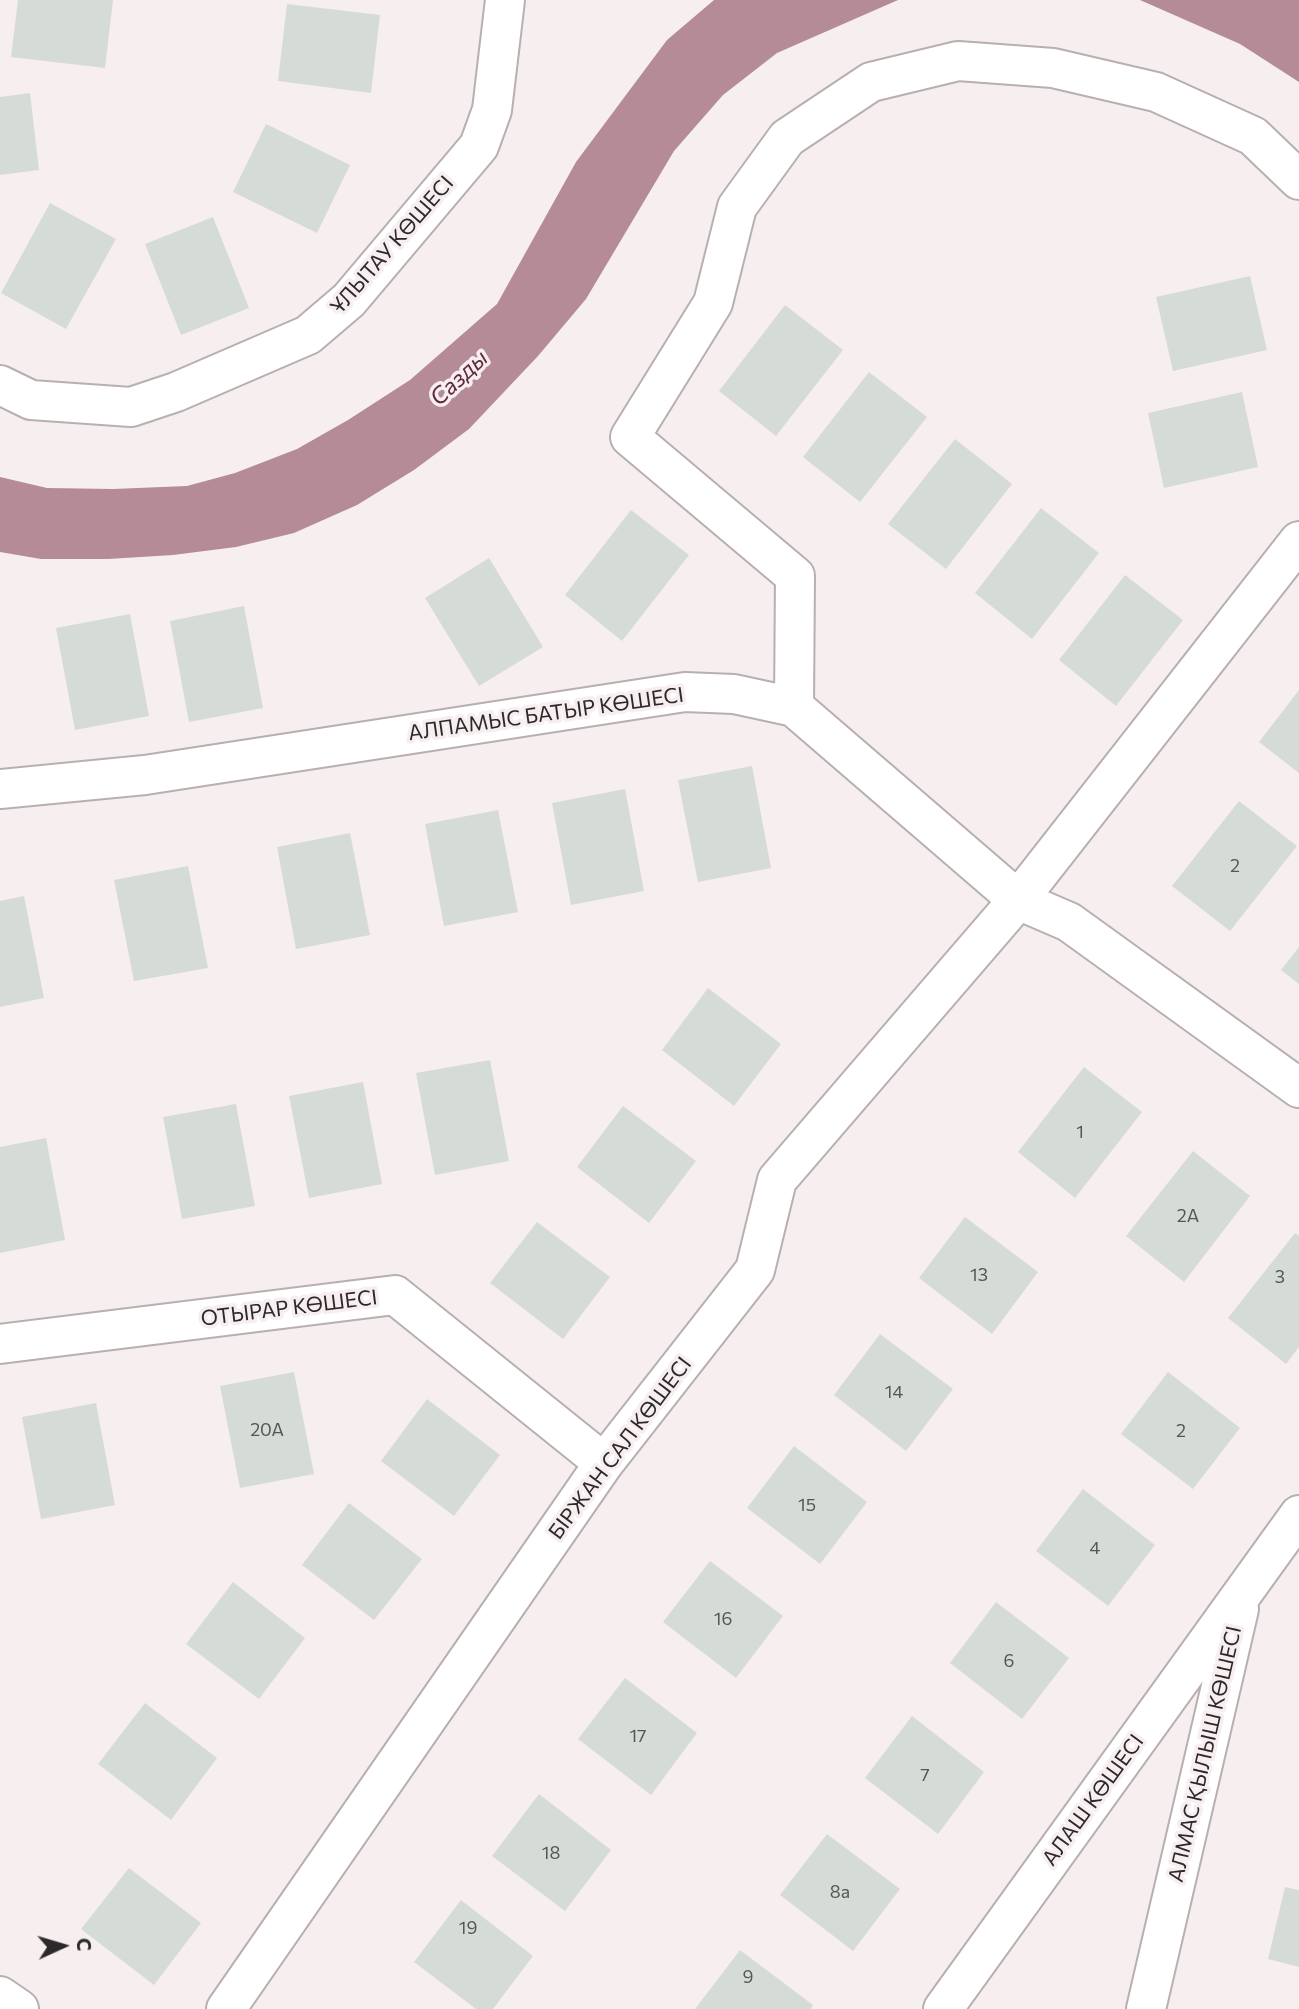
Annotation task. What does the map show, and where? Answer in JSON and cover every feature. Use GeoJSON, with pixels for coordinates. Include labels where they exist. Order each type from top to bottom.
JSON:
{"type":"FeatureCollection","features":[{"type":"Feature","properties":{"kind":"street","name":"ҰЛЫТАУ КӨШЕСІ"},"geometry":{"type":"LineString","coordinates":[[0,385],[31,400],[131,407],[176,392],[308,335],[349,300],[479,146],[492,110],[505,0]]}},
{"type":"Feature","properties":{"kind":"street"},"geometry":{"type":"LineString","coordinates":[[794,707],[795,576],[630,437],[713,303],[737,206],[788,138],[871,82],[958,61],[1053,68],[1156,92],[1241,130],[1253,136],[1299,180]]}},
{"type":"Feature","properties":{"kind":"street","name":"БІРЖАН САЛ КӨШЕСІ"},"geometry":{"type":"LineString","coordinates":[[226,2009],[604,1463],[755,1270],[776,1180],[1018,900],[1299,541]]}},
{"type":"Feature","properties":{"kind":"street","name":"АЛПАМЫС БАТЫР КӨШЕСІ"},"geometry":{"type":"LineString","coordinates":[[0,789],[145,775],[685,692],[734,694],[794,707],[1018,900],[1069,922],[1299,1088]]}},
{"type":"Feature","properties":{"kind":"street","name":"ОТЫРАР КӨШЕСІ"},"geometry":{"type":"LineString","coordinates":[[0,1344],[395,1295],[604,1463]]}},
{"type":"Feature","properties":{"kind":"street","name":"АЛМАС ҚЫЛЫШ КӨШЕСІ"},"geometry":{"type":"LineString","coordinates":[[1146,2009],[1244,1590],[1299,1515]]}},
{"type":"Feature","properties":{"kind":"street","name":"АЛАШ КӨШЕСІ"},"geometry":{"type":"LineString","coordinates":[[943,2009],[1244,1590]]}},
{"type":"Feature","properties":{"kind":"street"},"geometry":{"type":"LineString","coordinates":[[0,1996],[19,2009]]}},
{"type":"Feature","properties":{"kind":"water","name":"Сазды"},"geometry":{"type":"Polygon","coordinates":[[[714,0],[898,0],[777,53],[723,95],[674,151],[586,299],[538,356],[469,429],[414,470],[357,505],[294,533],[236,547],[173,555],[41,559],[0,552],[0,477],[47,488],[187,486],[235,473],[297,449],[410,380],[497,304],[576,162],[667,40],[714,0]]]}},
{"type":"Feature","properties":{"kind":"water"},"geometry":{"type":"Polygon","coordinates":[[[1140,0],[1299,0],[1299,82],[1240,44],[1140,0]]]}},
{"type":"Feature","properties":{"kind":"building"},"geometry":{"type":"Polygon","coordinates":[[[18,0],[113,0],[105,68],[11,57],[18,0]]]}},
{"type":"Feature","properties":{"kind":"building"},"geometry":{"type":"Polygon","coordinates":[[[287,4],[380,15],[371,93],[278,81],[287,4]]]}},
{"type":"Feature","properties":{"kind":"building"},"geometry":{"type":"Polygon","coordinates":[[[30,93],[39,170],[0,175],[0,97],[30,93]]]}},
{"type":"Feature","properties":{"kind":"building"},"geometry":{"type":"Polygon","coordinates":[[[266,124],[350,165],[317,233],[233,192],[266,124]]]}},
{"type":"Feature","properties":{"kind":"building"},"geometry":{"type":"Polygon","coordinates":[[[50,203],[116,239],[66,329],[1,293],[50,203]]]}},
{"type":"Feature","properties":{"kind":"building"},"geometry":{"type":"Polygon","coordinates":[[[213,217],[249,308],[181,335],[145,244],[213,217]]]}},
{"type":"Feature","properties":{"kind":"building"},"geometry":{"type":"Polygon","coordinates":[[[1250,276],[1267,350],[1173,371],[1156,297],[1250,276]]]}},
{"type":"Feature","properties":{"kind":"building"},"geometry":{"type":"Polygon","coordinates":[[[785,305],[843,350],[776,436],[719,391],[785,305]]]}},
{"type":"Feature","properties":{"kind":"building"},"geometry":{"type":"Polygon","coordinates":[[[869,372],[927,417],[860,502],[803,457],[869,372]]]}},
{"type":"Feature","properties":{"kind":"building"},"geometry":{"type":"Polygon","coordinates":[[[1242,392],[1258,467],[1164,488],[1148,413],[1242,392]]]}},
{"type":"Feature","properties":{"kind":"building"},"geometry":{"type":"Polygon","coordinates":[[[955,439],[1012,484],[946,569],[888,524],[955,439]]]}},
{"type":"Feature","properties":{"kind":"building"},"geometry":{"type":"Polygon","coordinates":[[[1041,508],[1099,553],[1032,639],[975,593],[1041,508]]]}},
{"type":"Feature","properties":{"kind":"building"},"geometry":{"type":"Polygon","coordinates":[[[631,510],[689,555],[622,641],[565,595],[631,510]]]}},
{"type":"Feature","properties":{"kind":"building"},"geometry":{"type":"Polygon","coordinates":[[[489,558],[543,647],[479,686],[425,598],[489,558]]]}},
{"type":"Feature","properties":{"kind":"building"},"geometry":{"type":"Polygon","coordinates":[[[1125,575],[1183,620],[1116,706],[1059,660],[1125,575]]]}},
{"type":"Feature","properties":{"kind":"building"},"geometry":{"type":"Polygon","coordinates":[[[244,606],[263,708],[189,722],[170,621],[244,606]]]}},
{"type":"Feature","properties":{"kind":"building"},"geometry":{"type":"Polygon","coordinates":[[[130,614],[149,716],[75,730],[56,628],[130,614]]]}},
{"type":"Feature","properties":{"kind":"building"},"geometry":{"type":"Polygon","coordinates":[[[1299,690],[1299,773],[1259,742],[1299,690]]]}},
{"type":"Feature","properties":{"kind":"building"},"geometry":{"type":"Polygon","coordinates":[[[752,766],[771,868],[698,882],[678,780],[752,766]]]}},
{"type":"Feature","properties":{"kind":"building"},"geometry":{"type":"Polygon","coordinates":[[[625,789],[644,891],[571,905],[552,803],[625,789]]]}},
{"type":"Feature","properties":{"kind":"building"},"geometry":{"type":"Polygon","coordinates":[[[1239,801],[1297,846],[1230,931],[1172,886],[1239,801]]]}},
{"type":"Feature","properties":{"kind":"building"},"geometry":{"type":"Polygon","coordinates":[[[498,810],[518,912],[444,926],[425,824],[498,810]]]}},
{"type":"Feature","properties":{"kind":"building"},"geometry":{"type":"Polygon","coordinates":[[[350,833],[370,935],[296,949],[277,847],[350,833]]]}},
{"type":"Feature","properties":{"kind":"building"},"geometry":{"type":"Polygon","coordinates":[[[188,866],[208,968],[134,981],[114,880],[188,866]]]}},
{"type":"Feature","properties":{"kind":"building"},"geometry":{"type":"Polygon","coordinates":[[[24,896],[44,998],[0,1007],[0,901],[24,896]]]}},
{"type":"Feature","properties":{"kind":"building"},"geometry":{"type":"Polygon","coordinates":[[[1299,947],[1299,984],[1281,970],[1299,947]]]}},
{"type":"Feature","properties":{"kind":"building"},"geometry":{"type":"Polygon","coordinates":[[[708,988],[781,1044],[734,1106],[662,1050],[708,988]]]}},
{"type":"Feature","properties":{"kind":"building"},"geometry":{"type":"Polygon","coordinates":[[[490,1060],[509,1161],[435,1175],[416,1073],[490,1060]]]}},
{"type":"Feature","properties":{"kind":"building"},"geometry":{"type":"Polygon","coordinates":[[[1084,1067],[1142,1112],[1075,1198],[1018,1152],[1084,1067]]]}},
{"type":"Feature","properties":{"kind":"building"},"geometry":{"type":"Polygon","coordinates":[[[363,1082],[382,1184],[309,1198],[289,1096],[363,1082]]]}},
{"type":"Feature","properties":{"kind":"building"},"geometry":{"type":"Polygon","coordinates":[[[236,1104],[255,1206],[182,1219],[163,1117],[236,1104]]]}},
{"type":"Feature","properties":{"kind":"building"},"geometry":{"type":"Polygon","coordinates":[[[623,1106],[696,1161],[649,1223],[577,1167],[623,1106]]]}},
{"type":"Feature","properties":{"kind":"building"},"geometry":{"type":"Polygon","coordinates":[[[46,1138],[65,1240],[0,1253],[0,1147],[46,1138]]]}},
{"type":"Feature","properties":{"kind":"building"},"geometry":{"type":"Polygon","coordinates":[[[1193,1151],[1250,1196],[1184,1282],[1126,1236],[1193,1151]]]}},
{"type":"Feature","properties":{"kind":"building"},"geometry":{"type":"Polygon","coordinates":[[[965,1217],[1038,1272],[992,1334],[919,1278],[965,1217]]]}},
{"type":"Feature","properties":{"kind":"building"},"geometry":{"type":"Polygon","coordinates":[[[537,1222],[610,1277],[563,1339],[490,1283],[537,1222]]]}},
{"type":"Feature","properties":{"kind":"building"},"geometry":{"type":"Polygon","coordinates":[[[1295,1233],[1299,1236],[1299,1347],[1286,1364],[1228,1318],[1295,1233]]]}},
{"type":"Feature","properties":{"kind":"building"},"geometry":{"type":"Polygon","coordinates":[[[880,1334],[953,1389],[906,1451],[834,1395],[880,1334]]]}},
{"type":"Feature","properties":{"kind":"building"},"geometry":{"type":"Polygon","coordinates":[[[294,1372],[314,1474],[240,1488],[220,1386],[294,1372]]]}},
{"type":"Feature","properties":{"kind":"building"},"geometry":{"type":"Polygon","coordinates":[[[1168,1372],[1240,1428],[1193,1489],[1121,1434],[1168,1372]]]}},
{"type":"Feature","properties":{"kind":"building"},"geometry":{"type":"Polygon","coordinates":[[[427,1399],[500,1455],[454,1516],[381,1461],[427,1399]]]}},
{"type":"Feature","properties":{"kind":"building"},"geometry":{"type":"Polygon","coordinates":[[[96,1403],[115,1505],[41,1519],[22,1417],[96,1403]]]}},
{"type":"Feature","properties":{"kind":"building"},"geometry":{"type":"Polygon","coordinates":[[[794,1446],[867,1502],[820,1564],[747,1508],[794,1446]]]}},
{"type":"Feature","properties":{"kind":"building"},"geometry":{"type":"Polygon","coordinates":[[[1083,1489],[1155,1545],[1108,1606],[1036,1551],[1083,1489]]]}},
{"type":"Feature","properties":{"kind":"building"},"geometry":{"type":"Polygon","coordinates":[[[349,1503],[422,1559],[374,1620],[302,1565],[349,1503]]]}},
{"type":"Feature","properties":{"kind":"building"},"geometry":{"type":"Polygon","coordinates":[[[710,1561],[783,1616],[736,1678],[663,1622],[710,1561]]]}},
{"type":"Feature","properties":{"kind":"building"},"geometry":{"type":"Polygon","coordinates":[[[233,1582],[305,1638],[259,1699],[186,1644],[233,1582]]]}},
{"type":"Feature","properties":{"kind":"building"},"geometry":{"type":"Polygon","coordinates":[[[996,1602],[1069,1658],[1022,1719],[950,1663],[996,1602]]]}},
{"type":"Feature","properties":{"kind":"building"},"geometry":{"type":"Polygon","coordinates":[[[625,1678],[697,1733],[651,1795],[578,1739],[625,1678]]]}},
{"type":"Feature","properties":{"kind":"building"},"geometry":{"type":"Polygon","coordinates":[[[145,1703],[217,1758],[171,1820],[98,1764],[145,1703]]]}},
{"type":"Feature","properties":{"kind":"building"},"geometry":{"type":"Polygon","coordinates":[[[912,1716],[984,1772],[938,1834],[865,1778],[912,1716]]]}},
{"type":"Feature","properties":{"kind":"building"},"geometry":{"type":"Polygon","coordinates":[[[539,1794],[611,1850],[565,1911],[492,1856],[539,1794]]]}},
{"type":"Feature","properties":{"kind":"building"},"geometry":{"type":"Polygon","coordinates":[[[827,1834],[900,1889],[853,1951],[780,1895],[827,1834]]]}},
{"type":"Feature","properties":{"kind":"building"},"geometry":{"type":"Polygon","coordinates":[[[129,1868],[201,1923],[154,1985],[81,1929],[129,1868]]]}},
{"type":"Feature","properties":{"kind":"building"},"geometry":{"type":"Polygon","coordinates":[[[1285,1887],[1299,1890],[1299,1967],[1268,1959],[1285,1887]]]}},
{"type":"Feature","properties":{"kind":"building"},"geometry":{"type":"Polygon","coordinates":[[[461,1900],[533,1956],[493,2009],[476,2009],[414,1962],[461,1900]]]}},
{"type":"Feature","properties":{"kind":"building"},"geometry":{"type":"Polygon","coordinates":[[[740,1950],[813,2005],[811,2009],[695,2009],[740,1950]]]}}]}
